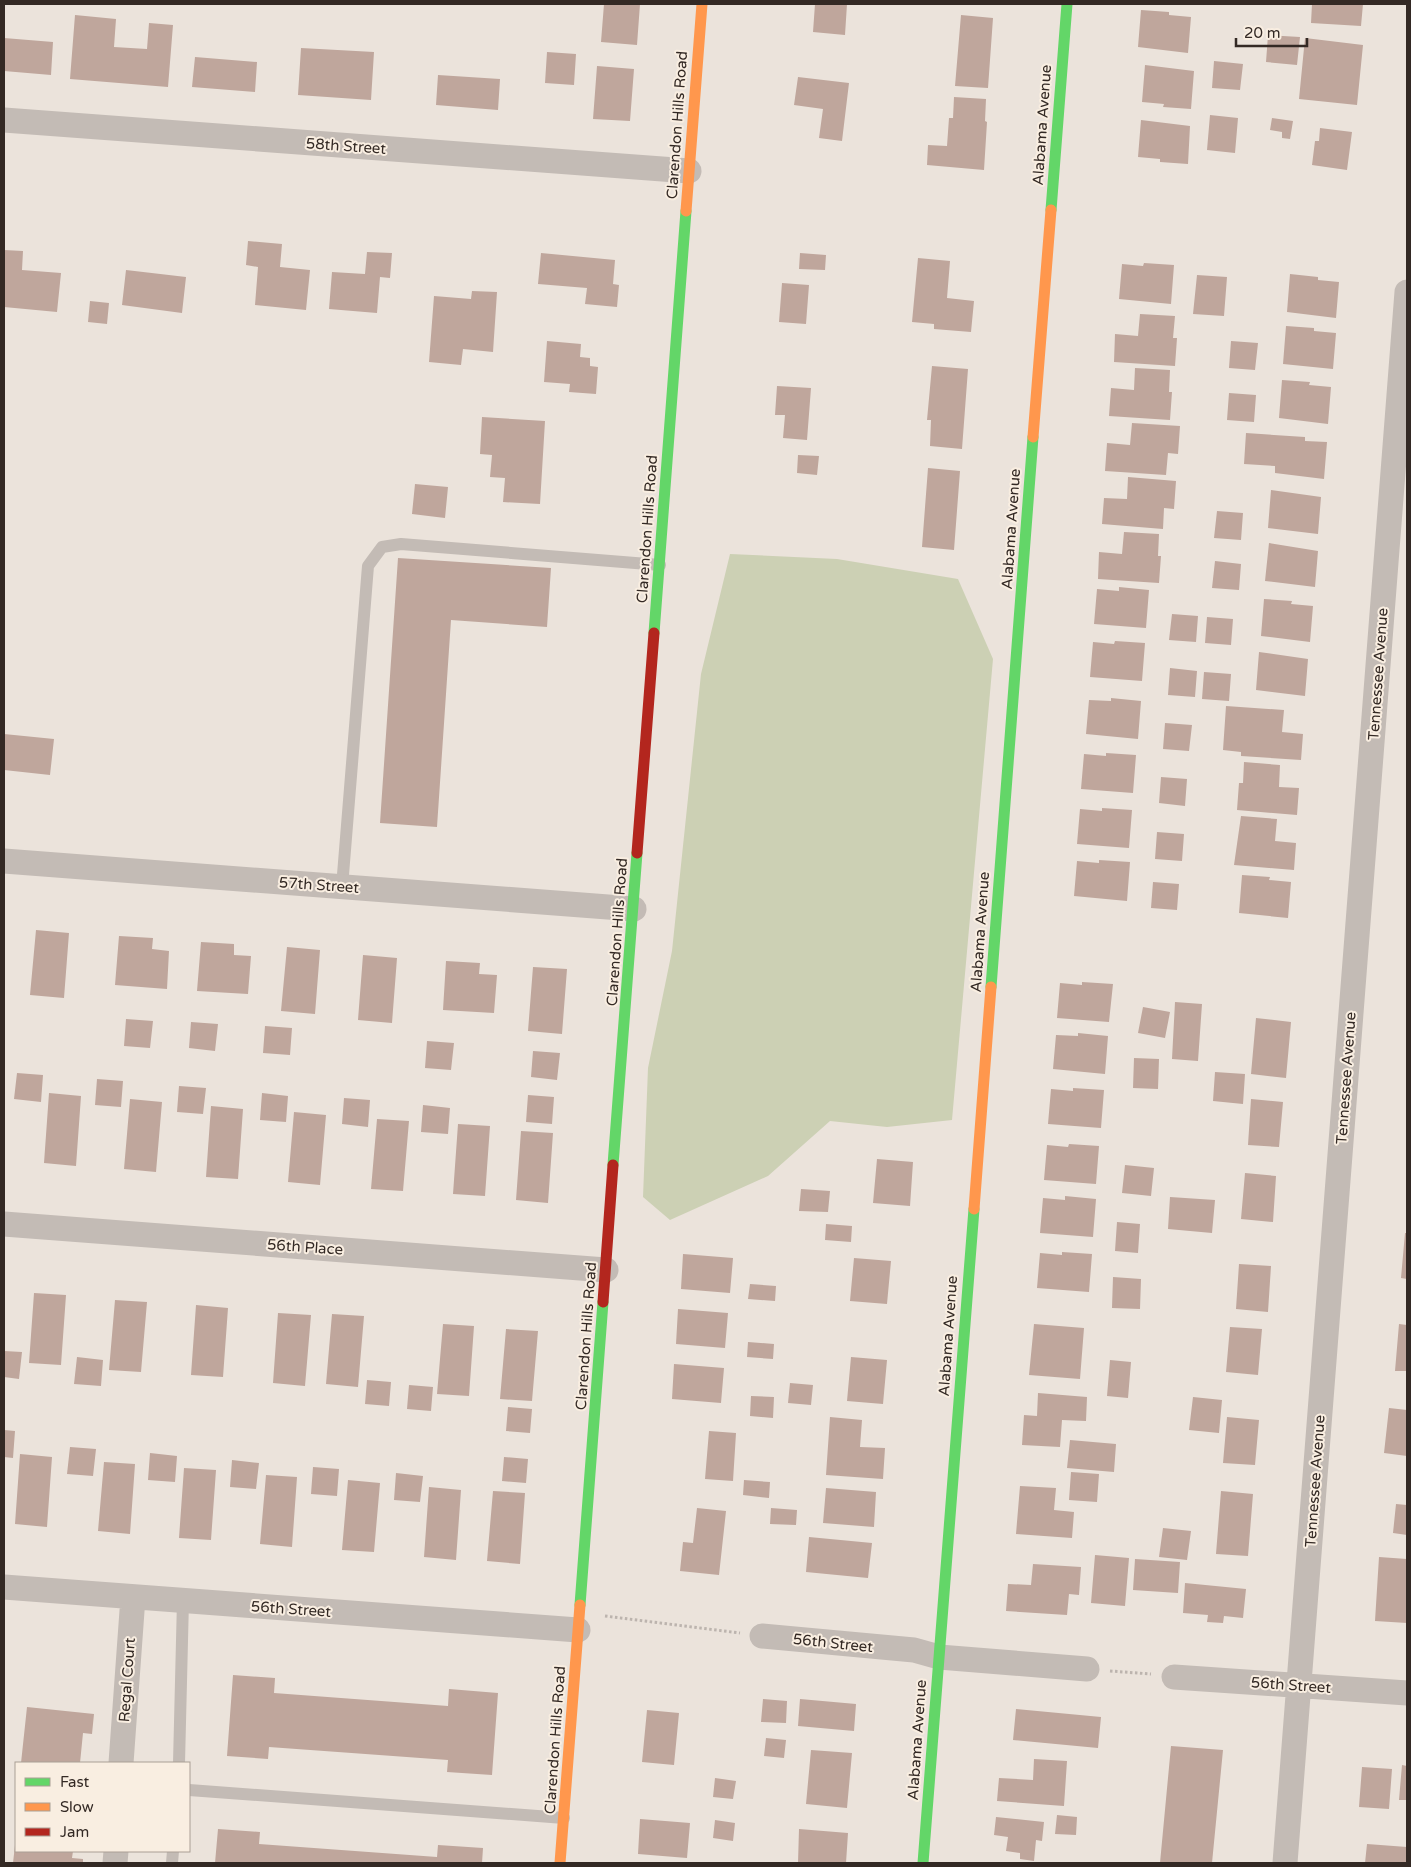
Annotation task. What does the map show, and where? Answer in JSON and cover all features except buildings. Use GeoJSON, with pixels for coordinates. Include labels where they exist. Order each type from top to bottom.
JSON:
{"type":"FeatureCollection","features":[{"type":"Feature","properties":{"kind":"street","name":"Clarendon Hills Road"},"geometry":{"type":"LineString","coordinates":[[560,1863],[702,4]]}},
{"type":"Feature","properties":{"kind":"street","name":"Alabama Avenue"},"geometry":{"type":"LineString","coordinates":[[923,1863],[1067,4]]}},
{"type":"Feature","properties":{"kind":"street","name":"58th Street"},"geometry":{"type":"LineString","coordinates":[[4,120],[689,171]]}},
{"type":"Feature","properties":{"kind":"street","name":"Tennessee Avenue"},"geometry":{"type":"LineString","coordinates":[[1285,1863],[1407,292]]}},
{"type":"Feature","properties":{"kind":"street","name":"57th Street"},"geometry":{"type":"LineString","coordinates":[[4,861],[634,909]]}},
{"type":"Feature","properties":{"kind":"street","name":"56th Place"},"geometry":{"type":"LineString","coordinates":[[4,1224],[606,1270]]}},
{"type":"Feature","properties":{"kind":"street","name":"56th Street"},"geometry":{"type":"LineString","coordinates":[[4,1587],[133,1597],[579,1622]]}},
{"type":"Feature","properties":{"kind":"street","name":"Regal Court"},"geometry":{"type":"LineString","coordinates":[[121,1762],[133,1597]]}},
{"type":"Feature","properties":{"kind":"street","name":"56th Street"},"geometry":{"type":"LineString","coordinates":[[762,1636],[914,1650],[939,1657],[1087,1669]]}},
{"type":"Feature","properties":{"kind":"street","name":"56th Street"},"geometry":{"type":"LineString","coordinates":[[1174,1677],[1407,1693]]}},
{"type":"Feature","properties":{"kind":"lane"},"geometry":{"type":"LineString","coordinates":[[342,887],[368,566],[382,547],[401,544],[660,565]]}},
{"type":"Feature","properties":{"kind":"lane"},"geometry":{"type":"LineString","coordinates":[[179,1762],[183,1600]]}},
{"type":"Feature","properties":{"kind":"lane"},"geometry":{"type":"LineString","coordinates":[[190,1790],[564,1818]]}},
{"type":"Feature","properties":{"kind":"path"},"geometry":{"type":"LineString","coordinates":[[579,1622],[762,1636]]}},
{"type":"Feature","properties":{"kind":"path"},"geometry":{"type":"LineString","coordinates":[[1087,1669],[1174,1677]]}},
{"type":"Feature","properties":{"kind":"green space"},"geometry":{"type":"Polygon","coordinates":[[[730,554],[837,559],[958,579],[993,659],[952,1120],[887,1127],[830,1121],[768,1176],[670,1220],[643,1197],[648,1068],[672,951],[701,674],[730,554]]]}},
{"type":"Feature","properties":{"kind":"traffic: fast"},"geometry":{"type":"LineString","coordinates":[[1051,210],[1067,4]]}},
{"type":"Feature","properties":{"kind":"traffic: fast"},"geometry":{"type":"LineString","coordinates":[[654,633],[686,211]]}},
{"type":"Feature","properties":{"kind":"traffic: fast"},"geometry":{"type":"LineString","coordinates":[[991,987],[1033,437]]}},
{"type":"Feature","properties":{"kind":"traffic: fast"},"geometry":{"type":"LineString","coordinates":[[613,1165],[637,853]]}},
{"type":"Feature","properties":{"kind":"traffic: fast"},"geometry":{"type":"LineString","coordinates":[[923,1863],[974,1209]]}},
{"type":"Feature","properties":{"kind":"traffic: fast"},"geometry":{"type":"LineString","coordinates":[[580,1605],[603,1302]]}},
{"type":"Feature","properties":{"kind":"traffic: slow"},"geometry":{"type":"LineString","coordinates":[[686,211],[702,4]]}},
{"type":"Feature","properties":{"kind":"traffic: slow"},"geometry":{"type":"LineString","coordinates":[[1033,437],[1051,210]]}},
{"type":"Feature","properties":{"kind":"traffic: slow"},"geometry":{"type":"LineString","coordinates":[[974,1209],[991,987]]}},
{"type":"Feature","properties":{"kind":"traffic: slow"},"geometry":{"type":"LineString","coordinates":[[560,1863],[580,1605]]}},
{"type":"Feature","properties":{"kind":"traffic: jam"},"geometry":{"type":"LineString","coordinates":[[637,853],[654,633]]}},
{"type":"Feature","properties":{"kind":"traffic: jam"},"geometry":{"type":"LineString","coordinates":[[603,1302],[613,1165]]}}]}
